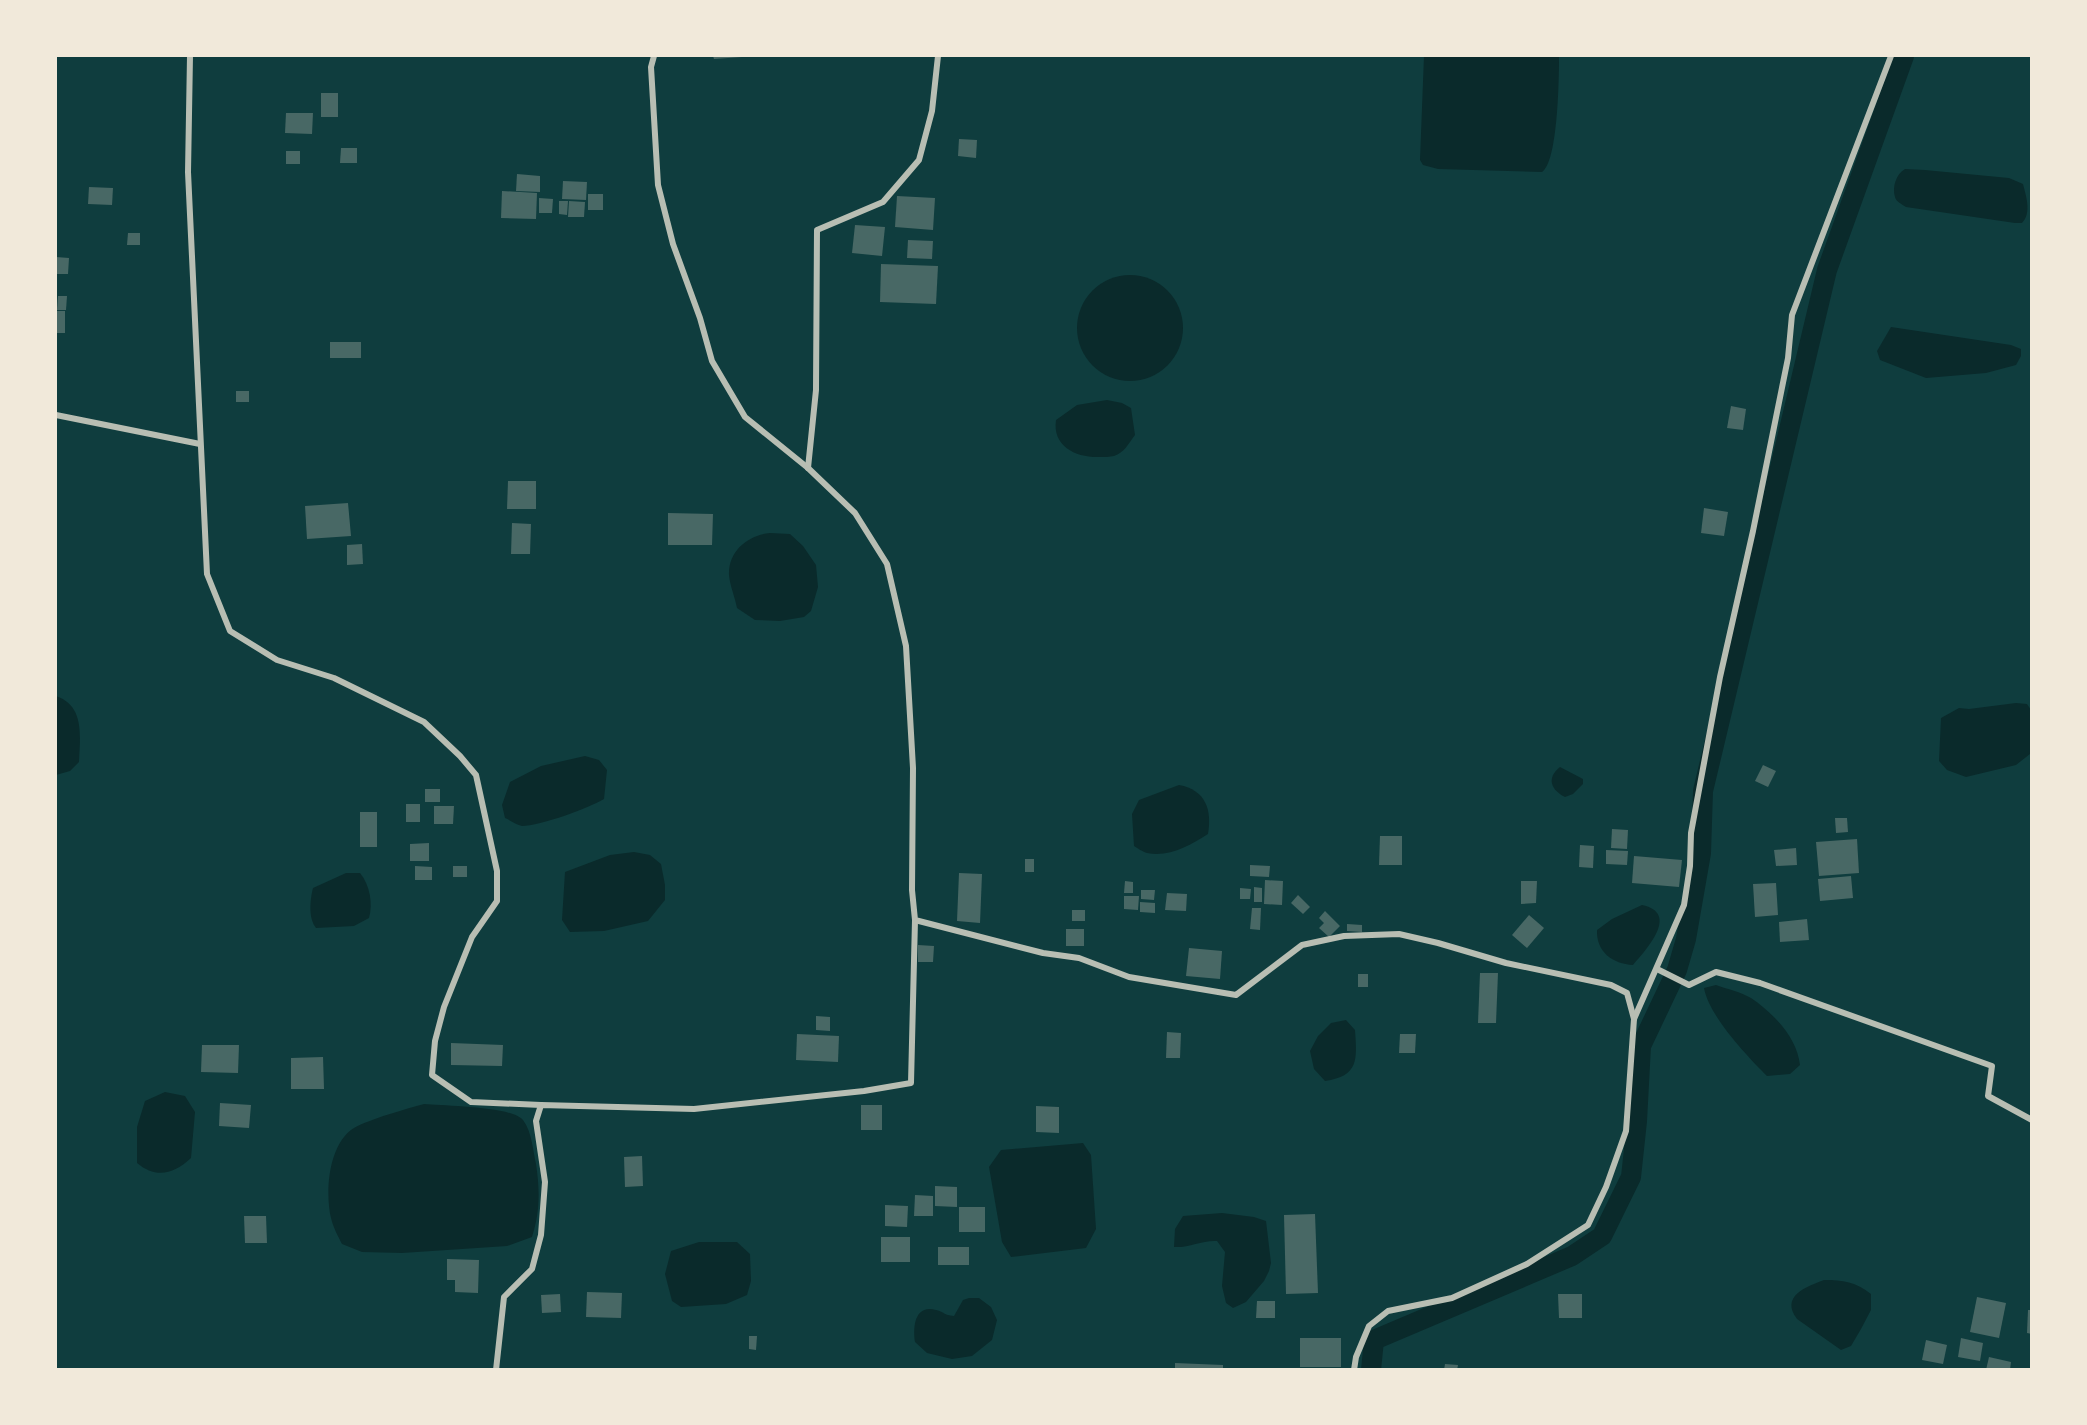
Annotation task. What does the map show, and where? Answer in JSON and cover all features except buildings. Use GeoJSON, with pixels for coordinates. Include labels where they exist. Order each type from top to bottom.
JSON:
{"type":"FeatureCollection","features":[{"type":"Feature","properties":{"kind":"street"},"geometry":{"type":"LineString","coordinates":[[190,56],[188,172],[207,574],[230,631],[277,660],[334,678],[424,722],[460,756],[476,775],[497,871],[497,901],[472,937],[444,1007],[435,1041],[432,1075],[471,1102],[694,1109],[864,1091],[911,1083],[915,920],[912,890],[913,768],[906,646],[887,564],[855,513],[808,468],[745,417],[712,361],[700,318],[673,244],[658,185],[651,67],[654,56]]}},
{"type":"Feature","properties":{"kind":"street"},"geometry":{"type":"LineString","coordinates":[[808,468],[816,390],[817,230],[883,202],[919,160],[932,111],[938,56]]}},
{"type":"Feature","properties":{"kind":"street"},"geometry":{"type":"LineString","coordinates":[[1634,1019],[1684,904],[1690,866],[1691,833],[1720,677],[1753,531],[1788,358],[1792,315],[1892,56]]}},
{"type":"Feature","properties":{"kind":"street"},"geometry":{"type":"LineString","coordinates":[[56,415],[200,444]]}},
{"type":"Feature","properties":{"kind":"street"},"geometry":{"type":"LineString","coordinates":[[915,920],[1043,952],[1079,958],[1130,976],[1236,995],[1302,945],[1344,936],[1399,934],[1506,963],[1611,986],[1627,993],[1634,1019],[1626,1131],[1606,1187],[1588,1225],[1527,1264],[1452,1299],[1388,1311],[1369,1326],[1356,1357],[1354,1370]]}},
{"type":"Feature","properties":{"kind":"street"},"geometry":{"type":"LineString","coordinates":[[1657,969],[1689,985],[1716,972],[1760,983],[1992,1066],[1988,1096],[2031,1120]]}},
{"type":"Feature","properties":{"kind":"street"},"geometry":{"type":"LineString","coordinates":[[496,1370],[504,1297],[532,1269],[541,1235],[545,1182],[536,1121],[541,1105]]}},
{"type":"Feature","properties":{"kind":"water"},"geometry":{"type":"Polygon","coordinates":[[[1424,56],[1559,56],[1554,136],[1547,165],[1542,172],[1438,169],[1423,165],[1420,160],[1424,56]]]}},
{"type":"Feature","properties":{"kind":"water"},"geometry":{"type":"Polygon","coordinates":[[[1905,169],[2009,178],[2023,184],[2027,214],[2022,223],[2015,223],[1906,207],[1895,197],[1894,189],[1897,177],[1905,169]]]}},
{"type":"Feature","properties":{"kind":"water"},"geometry":{"type":"Polygon","coordinates":[[[1130,275],[1150,279],[1168,290],[1179,308],[1183,328],[1179,348],[1168,366],[1150,377],[1130,381],[1110,377],[1092,366],[1081,348],[1077,328],[1081,308],[1092,290],[1110,279],[1130,275]]]}},
{"type":"Feature","properties":{"kind":"water"},"geometry":{"type":"Polygon","coordinates":[[[1891,327],[2011,345],[2021,349],[2021,356],[2016,365],[1986,373],[1926,378],[1880,360],[1877,351],[1891,327]]]}},
{"type":"Feature","properties":{"kind":"water"},"geometry":{"type":"Polygon","coordinates":[[[1107,400],[1122,403],[1131,408],[1135,435],[1118,455],[1091,457],[1075,453],[1062,444],[1056,429],[1056,420],[1077,405],[1107,400]]]}},
{"type":"Feature","properties":{"kind":"water"},"geometry":{"type":"Polygon","coordinates":[[[770,533],[790,534],[803,546],[816,565],[818,587],[811,611],[804,617],[780,621],[755,620],[737,608],[729,575],[732,559],[747,541],[770,533]]]}},
{"type":"Feature","properties":{"kind":"water"},"geometry":{"type":"Polygon","coordinates":[[[56,696],[72,707],[76,714],[80,742],[79,762],[70,771],[56,775],[56,696]]]}},
{"type":"Feature","properties":{"kind":"water"},"geometry":{"type":"Polygon","coordinates":[[[2016,703],[2027,704],[2031,710],[2030,754],[2016,765],[1966,777],[1947,770],[1939,761],[1941,718],[1959,708],[1969,709],[2016,703]]]}},
{"type":"Feature","properties":{"kind":"water"},"geometry":{"type":"Polygon","coordinates":[[[585,756],[599,760],[607,770],[604,799],[564,816],[530,825],[522,826],[505,818],[502,805],[510,782],[541,766],[585,756]]]}},
{"type":"Feature","properties":{"kind":"water"},"geometry":{"type":"Polygon","coordinates":[[[1560,767],[1583,779],[1583,784],[1573,794],[1565,797],[1556,791],[1552,784],[1553,775],[1560,767]]]}},
{"type":"Feature","properties":{"kind":"water"},"geometry":{"type":"Polygon","coordinates":[[[1179,785],[1195,791],[1205,802],[1209,817],[1208,834],[1187,846],[1163,854],[1147,853],[1134,846],[1132,814],[1139,800],[1179,785]]]}},
{"type":"Feature","properties":{"kind":"water"},"geometry":{"type":"Polygon","coordinates":[[[634,852],[650,855],[661,864],[665,900],[648,921],[604,931],[570,932],[562,920],[565,872],[610,855],[634,852]]]}},
{"type":"Feature","properties":{"kind":"water"},"geometry":{"type":"Polygon","coordinates":[[[346,873],[360,873],[366,883],[371,901],[369,918],[354,926],[316,928],[311,914],[313,888],[346,873]]]}},
{"type":"Feature","properties":{"kind":"water"},"geometry":{"type":"Polygon","coordinates":[[[1642,905],[1653,909],[1659,916],[1660,923],[1657,932],[1633,965],[1619,962],[1607,955],[1599,945],[1597,930],[1612,919],[1642,905]]]}},
{"type":"Feature","properties":{"kind":"water"},"geometry":{"type":"Polygon","coordinates":[[[1716,985],[1747,996],[1768,1011],[1789,1035],[1800,1065],[1790,1074],[1767,1076],[1749,1058],[1713,1011],[1704,988],[1716,985]]]}},
{"type":"Feature","properties":{"kind":"water"},"geometry":{"type":"Polygon","coordinates":[[[1346,1020],[1355,1030],[1354,1065],[1344,1075],[1325,1081],[1314,1069],[1310,1051],[1318,1036],[1331,1023],[1346,1020]]]}},
{"type":"Feature","properties":{"kind":"water"},"geometry":{"type":"Polygon","coordinates":[[[165,1092],[185,1096],[195,1112],[191,1158],[178,1168],[158,1173],[137,1163],[137,1127],[145,1101],[165,1092]]]}},
{"type":"Feature","properties":{"kind":"water"},"geometry":{"type":"Polygon","coordinates":[[[424,1104],[492,1109],[516,1115],[523,1120],[532,1142],[538,1183],[538,1210],[532,1237],[507,1246],[402,1253],[362,1252],[342,1244],[332,1221],[328,1196],[330,1170],[339,1145],[345,1135],[354,1128],[388,1114],[424,1104]]]}},
{"type":"Feature","properties":{"kind":"water"},"geometry":{"type":"Polygon","coordinates":[[[1083,1143],[1091,1155],[1096,1229],[1086,1248],[1011,1257],[1002,1242],[989,1167],[1001,1150],[1083,1143]]]}},
{"type":"Feature","properties":{"kind":"water"},"geometry":{"type":"Polygon","coordinates":[[[1222,1213],[1266,1221],[1271,1263],[1264,1281],[1246,1302],[1233,1308],[1226,1303],[1222,1286],[1225,1252],[1217,1241],[1174,1247],[1175,1229],[1183,1216],[1222,1213]]]}},
{"type":"Feature","properties":{"kind":"water"},"geometry":{"type":"Polygon","coordinates":[[[699,1242],[737,1242],[750,1254],[751,1281],[747,1295],[726,1304],[681,1307],[672,1301],[665,1274],[671,1251],[699,1242]]]}},
{"type":"Feature","properties":{"kind":"water"},"geometry":{"type":"Polygon","coordinates":[[[1824,1280],[1849,1283],[1871,1294],[1871,1310],[1861,1329],[1851,1346],[1841,1350],[1797,1319],[1793,1311],[1793,1298],[1797,1294],[1824,1280]]]}},
{"type":"Feature","properties":{"kind":"water"},"geometry":{"type":"Polygon","coordinates":[[[979,1298],[991,1307],[997,1320],[992,1340],[972,1356],[952,1359],[927,1353],[915,1342],[916,1318],[923,1310],[936,1310],[954,1316],[963,1300],[979,1298]]]}},
{"type":"Feature","properties":{"kind":"waterway"},"geometry":{"type":"LineString","coordinates":[[1371,1370],[1374,1340],[1572,1256],[1602,1236],[1631,1177],[1641,1046],[1677,970],[1686,939],[1701,853],[1703,791],[1827,270],[1904,56]]}}]}
